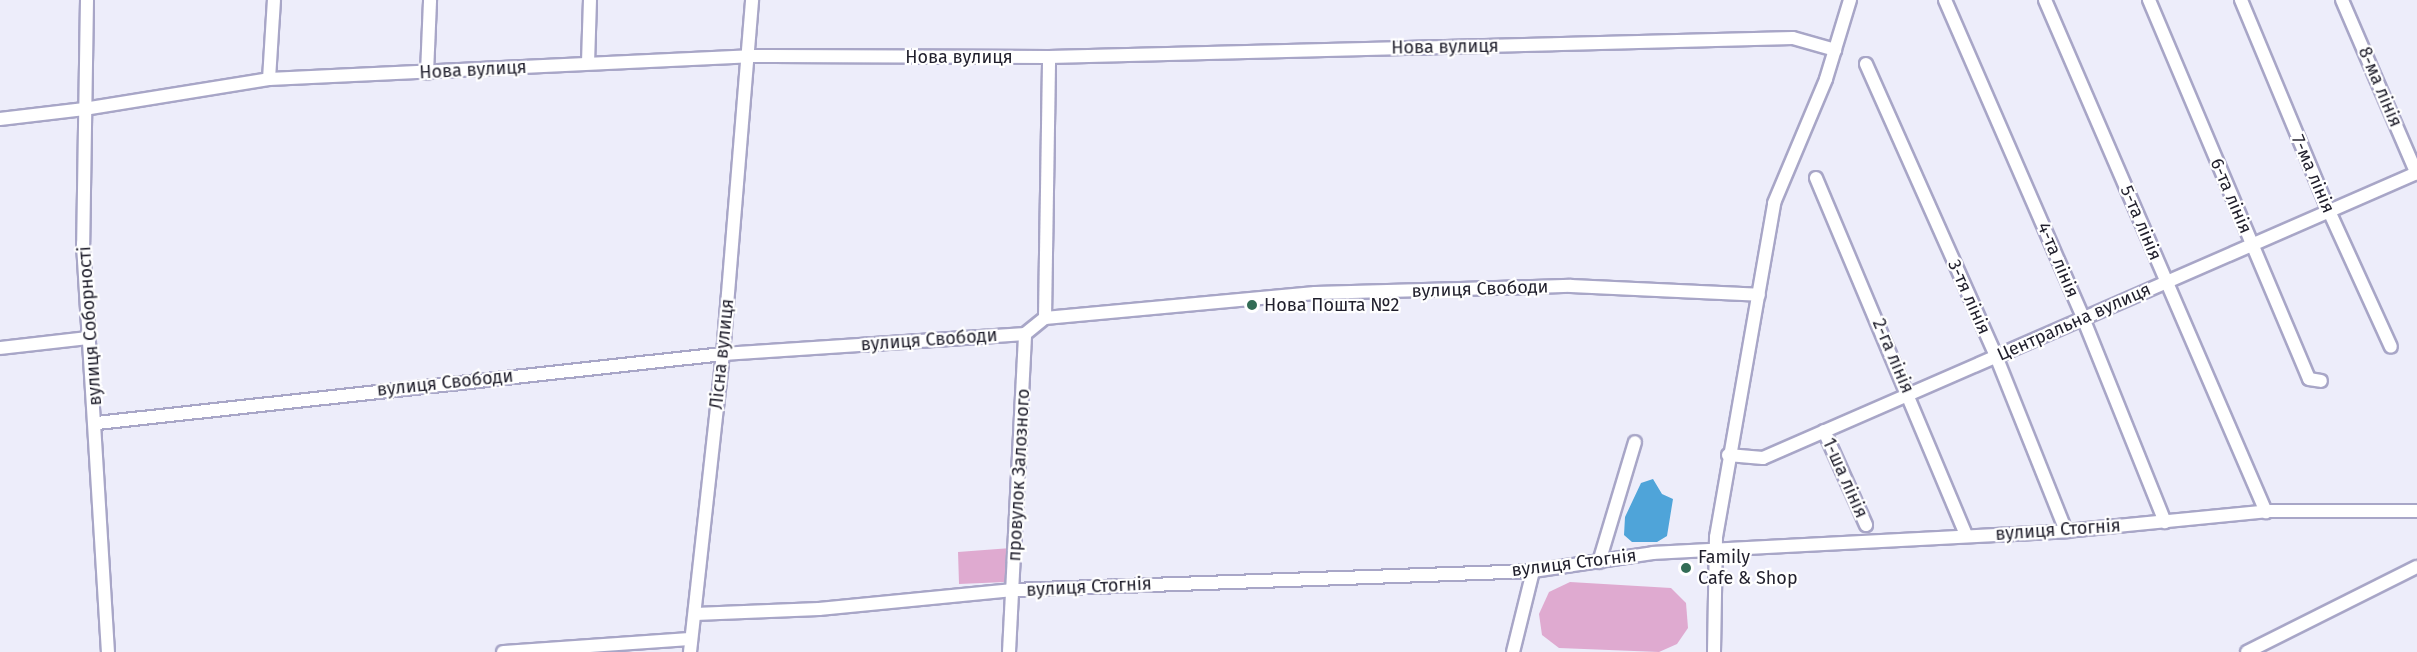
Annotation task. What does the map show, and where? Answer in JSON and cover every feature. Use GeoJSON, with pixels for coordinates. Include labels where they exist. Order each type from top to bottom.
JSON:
{"type":"FeatureCollection","features":[{"type":"Feature","properties":{"kind":"street","name":"вулиця Соборності"},"geometry":{"type":"LineString","coordinates":[[87,0],[83,244],[88,338],[97,423],[108,652]]}},
{"type":"Feature","properties":{"kind":"street"},"geometry":{"type":"LineString","coordinates":[[269,78],[274,0]]}},
{"type":"Feature","properties":{"kind":"street"},"geometry":{"type":"LineString","coordinates":[[427,73],[430,0]]}},
{"type":"Feature","properties":{"kind":"street"},"geometry":{"type":"LineString","coordinates":[[588,63],[590,0]]}},
{"type":"Feature","properties":{"kind":"street","name":"Лісна вулиця"},"geometry":{"type":"LineString","coordinates":[[691,646],[723,354],[752,0]]}},
{"type":"Feature","properties":{"kind":"street"},"geometry":{"type":"LineString","coordinates":[[1714,652],[1715,550],[1728,455],[1774,203],[1835,50],[1850,0]]}},
{"type":"Feature","properties":{"kind":"street","name":"4-та лінія"},"geometry":{"type":"LineString","coordinates":[[1945,0],[2083,318],[2165,522]]}},
{"type":"Feature","properties":{"kind":"street","name":"5-та лінія"},"geometry":{"type":"LineString","coordinates":[[2045,0],[2266,512]]}},
{"type":"Feature","properties":{"kind":"street","name":"6-та лінія"},"geometry":{"type":"LineString","coordinates":[[2149,0],[2309,379],[2321,381]]}},
{"type":"Feature","properties":{"kind":"street","name":"7-ма лінія"},"geometry":{"type":"LineString","coordinates":[[2241,0],[2329,211],[2391,347]]}},
{"type":"Feature","properties":{"kind":"street","name":"8-ма лінія"},"geometry":{"type":"LineString","coordinates":[[2342,0],[2417,173]]}},
{"type":"Feature","properties":{"kind":"street","name":"Нова вулиця"},"geometry":{"type":"LineString","coordinates":[[0,118],[84,109],[269,78],[427,73],[749,56],[1049,57],[1793,38],[1835,50]]}},
{"type":"Feature","properties":{"kind":"street"},"geometry":{"type":"LineString","coordinates":[[1025,334],[1045,318],[1049,57]]}},
{"type":"Feature","properties":{"kind":"street","name":"3-тя лінія"},"geometry":{"type":"LineString","coordinates":[[1866,64],[1996,357],[2066,531]]}},
{"type":"Feature","properties":{"kind":"street","name":"Центральна вулиця"},"geometry":{"type":"LineString","coordinates":[[1728,455],[1763,458],[2417,173]]}},
{"type":"Feature","properties":{"kind":"street","name":"2-га лінія"},"geometry":{"type":"LineString","coordinates":[[1816,178],[1910,394],[1966,535]]}},
{"type":"Feature","properties":{"kind":"street","name":"вулиця Свободи"},"geometry":{"type":"LineString","coordinates":[[1045,318],[1315,293],[1571,286],[1759,295]]}},
{"type":"Feature","properties":{"kind":"street","name":"вулиця Свободи"},"geometry":{"type":"LineString","coordinates":[[97,423],[723,354],[1025,334]]}},
{"type":"Feature","properties":{"kind":"street","name":"провулок Залозного"},"geometry":{"type":"LineString","coordinates":[[1009,652],[1025,334]]}},
{"type":"Feature","properties":{"kind":"street"},"geometry":{"type":"LineString","coordinates":[[0,348],[88,338]]}},
{"type":"Feature","properties":{"kind":"street","name":"1-ша лінія"},"geometry":{"type":"LineString","coordinates":[[1824,431],[1866,525]]}},
{"type":"Feature","properties":{"kind":"street"},"geometry":{"type":"LineString","coordinates":[[1599,562],[1635,442]]}},
{"type":"Feature","properties":{"kind":"street","name":"вулиця Стогнія"},"geometry":{"type":"LineString","coordinates":[[694,614],[819,609],[1013,590],[1533,571],[1653,553],[2066,531],[2266,512],[2417,511]]}},
{"type":"Feature","properties":{"kind":"street"},"geometry":{"type":"LineString","coordinates":[[2247,652],[2417,567]]}},
{"type":"Feature","properties":{"kind":"street"},"geometry":{"type":"LineString","coordinates":[[1513,652],[1533,571]]}},
{"type":"Feature","properties":{"kind":"street"},"geometry":{"type":"LineString","coordinates":[[503,652],[691,646]]}},
{"type":"Feature","properties":{"kind":"shaded area"},"geometry":{"type":"Polygon","coordinates":[[[1011,548],[1010,577],[1005,582],[959,584],[958,552],[1011,548]]]}},
{"type":"Feature","properties":{"kind":"shaded area"},"geometry":{"type":"Polygon","coordinates":[[[1570,582],[1671,588],[1686,603],[1688,628],[1677,644],[1659,652],[1559,648],[1542,635],[1539,614],[1549,592],[1570,582]]]}},
{"type":"Feature","properties":{"kind":"water"},"geometry":{"type":"Polygon","coordinates":[[[1653,479],[1662,494],[1673,499],[1667,536],[1657,542],[1632,542],[1624,535],[1625,517],[1641,483],[1653,479]]]}},
{"type":"Feature","properties":{"kind":"place","name":"Нова Пошта №2"},"geometry":{"type":"Point","coordinates":[1252,305]}},
{"type":"Feature","properties":{"kind":"place","name":"Family Cafe & Shop"},"geometry":{"type":"Point","coordinates":[1686,568]}}]}
